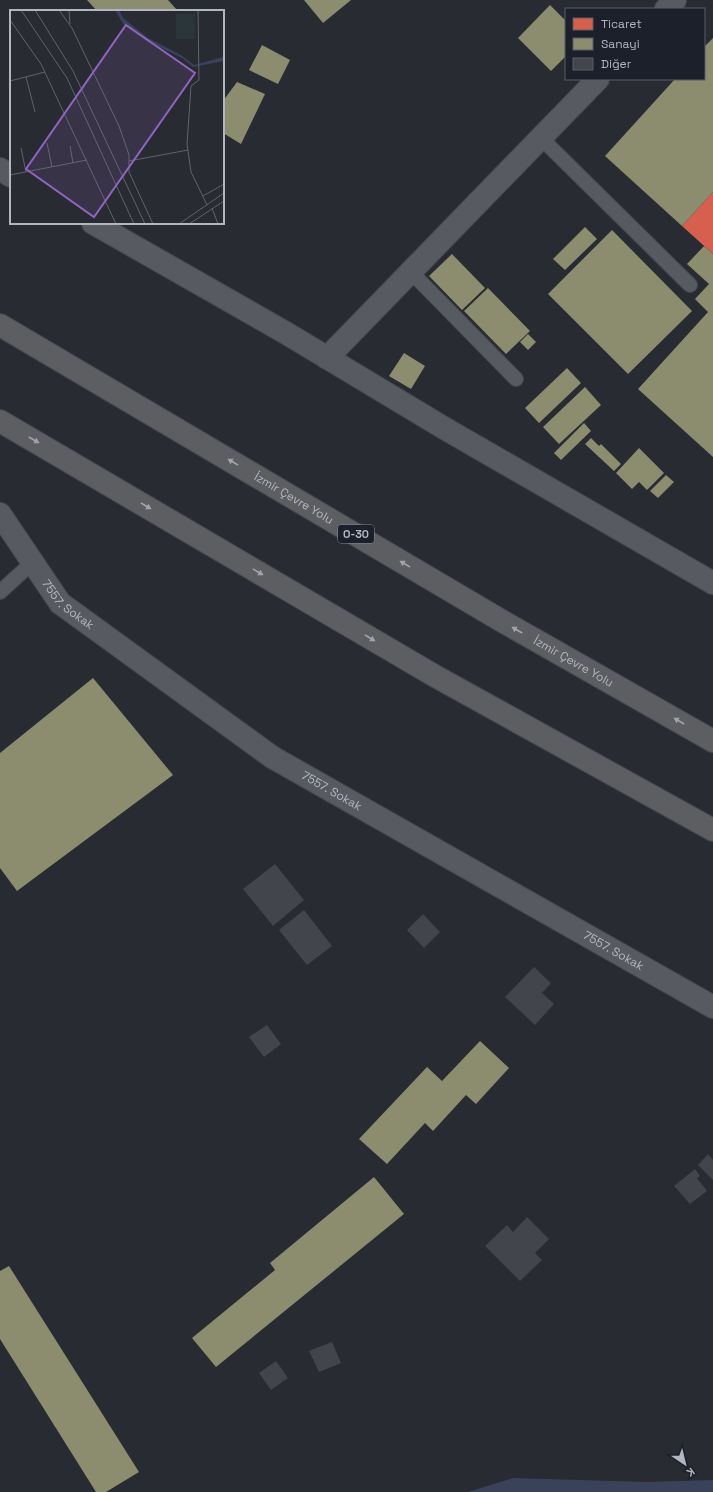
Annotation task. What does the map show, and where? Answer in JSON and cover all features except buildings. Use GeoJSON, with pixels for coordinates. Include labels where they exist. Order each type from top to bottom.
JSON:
{"type":"FeatureCollection","features":[{"type":"Feature","properties":{"kind":"highway","name":"İzmir Çevre Yolu"},"geometry":{"type":"LineString","coordinates":[[0,325],[502,621],[713,741]]}},
{"type":"Feature","properties":{"kind":"highway"},"geometry":{"type":"LineString","coordinates":[[0,421],[434,676],[713,830]]}},
{"type":"Feature","properties":{"kind":"street"},"geometry":{"type":"LineString","coordinates":[[667,8],[675,0]]}},
{"type":"Feature","properties":{"kind":"street"},"geometry":{"type":"LineString","coordinates":[[328,358],[597,80]]}},
{"type":"Feature","properties":{"kind":"street"},"geometry":{"type":"LineString","coordinates":[[0,169],[10,175]]}},
{"type":"Feature","properties":{"kind":"street"},"geometry":{"type":"LineString","coordinates":[[95,224],[328,358],[450,432],[713,583]]}},
{"type":"Feature","properties":{"kind":"street","name":"7557. Sokak"},"geometry":{"type":"LineString","coordinates":[[0,514],[60,603],[272,757],[713,1007]]}},
{"type":"Feature","properties":{"kind":"lane"},"geometry":{"type":"LineString","coordinates":[[541,138],[690,285]]}},
{"type":"Feature","properties":{"kind":"lane"},"geometry":{"type":"LineString","coordinates":[[411,272],[516,379]]}},
{"type":"Feature","properties":{"kind":"lane"},"geometry":{"type":"LineString","coordinates":[[0,592],[33,562]]}},
{"type":"Feature","properties":{"kind":"water"},"geometry":{"type":"Polygon","coordinates":[[[513,1478],[647,1482],[713,1480],[713,1492],[468,1492],[513,1478]]]}}]}
